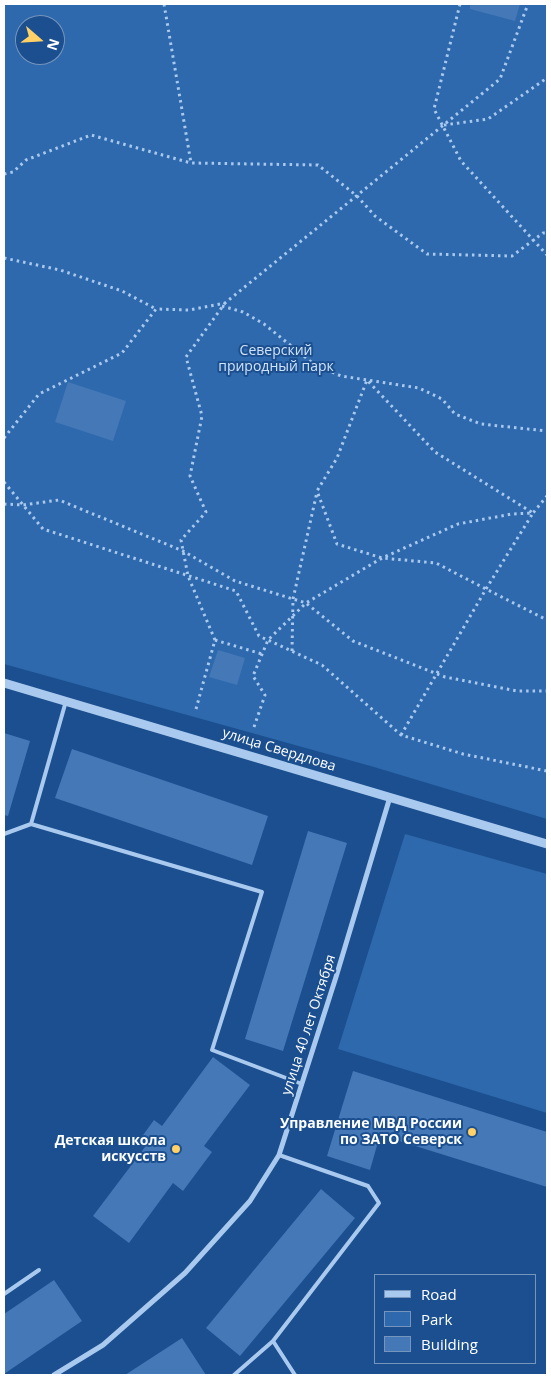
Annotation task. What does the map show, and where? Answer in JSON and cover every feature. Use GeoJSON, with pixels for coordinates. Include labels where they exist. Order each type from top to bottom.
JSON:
{"type":"FeatureCollection","features":[{"type":"Feature","properties":{"kind":"street","name":"улица Свердлова"},"geometry":{"type":"LineString","coordinates":[[4,683],[547,844]]}},
{"type":"Feature","properties":{"kind":"street","name":"улица 40 лет Октября"},"geometry":{"type":"LineString","coordinates":[[54,1375],[103,1345],[186,1273],[250,1201],[279,1155],[390,797]]}},
{"type":"Feature","properties":{"kind":"lane"},"geometry":{"type":"LineString","coordinates":[[31,824],[66,701]]}},
{"type":"Feature","properties":{"kind":"lane"},"geometry":{"type":"LineString","coordinates":[[4,834],[31,824],[262,892],[212,1050],[302,1084]]}},
{"type":"Feature","properties":{"kind":"lane"},"geometry":{"type":"LineString","coordinates":[[234,1375],[273,1341],[379,1203],[368,1186],[279,1155]]}},
{"type":"Feature","properties":{"kind":"lane"},"geometry":{"type":"LineString","coordinates":[[4,1294],[39,1270]]}},
{"type":"Feature","properties":{"kind":"lane"},"geometry":{"type":"LineString","coordinates":[[273,1341],[295,1375]]}},
{"type":"Feature","properties":{"kind":"path"},"geometry":{"type":"LineString","coordinates":[[164,4],[191,163]]}},
{"type":"Feature","properties":{"kind":"path"},"geometry":{"type":"LineString","coordinates":[[460,4],[434,109],[461,161],[547,255]]}},
{"type":"Feature","properties":{"kind":"path"},"geometry":{"type":"LineString","coordinates":[[196,709],[215,640],[188,576],[180,540],[206,512],[190,476],[202,416],[186,357],[224,305],[500,79],[528,4]]}},
{"type":"Feature","properties":{"kind":"path"},"geometry":{"type":"LineString","coordinates":[[443,126],[488,120],[547,78]]}},
{"type":"Feature","properties":{"kind":"path"},"geometry":{"type":"LineString","coordinates":[[4,174],[13,172],[26,160],[91,135],[191,163],[318,164],[357,196],[375,216],[427,254],[512,256],[547,233]]}},
{"type":"Feature","properties":{"kind":"path"},"geometry":{"type":"LineString","coordinates":[[4,258],[60,270],[122,291],[156,308],[189,310],[216,304],[224,305],[243,312],[264,324],[315,365],[341,376],[419,388],[442,400],[455,414],[481,424],[547,431]]}},
{"type":"Feature","properties":{"kind":"path"},"geometry":{"type":"LineString","coordinates":[[4,438],[40,394],[122,353],[156,308]]}},
{"type":"Feature","properties":{"kind":"path"},"geometry":{"type":"LineString","coordinates":[[292,651],[293,599],[317,491],[336,458],[367,380]]}},
{"type":"Feature","properties":{"kind":"path"},"geometry":{"type":"LineString","coordinates":[[367,380],[435,452],[533,513]]}},
{"type":"Feature","properties":{"kind":"path"},"geometry":{"type":"LineString","coordinates":[[4,482],[43,529],[236,591],[259,636],[322,664],[401,735],[462,754],[547,771]]}},
{"type":"Feature","properties":{"kind":"path"},"geometry":{"type":"LineString","coordinates":[[317,491],[337,544],[382,558],[436,563],[547,620]]}},
{"type":"Feature","properties":{"kind":"path"},"geometry":{"type":"LineString","coordinates":[[401,735],[486,588],[533,513],[547,496]]}},
{"type":"Feature","properties":{"kind":"path"},"geometry":{"type":"LineString","coordinates":[[4,504],[23,505],[59,500],[183,551],[235,581],[306,603],[354,641],[437,674],[517,691],[547,691]]}},
{"type":"Feature","properties":{"kind":"path"},"geometry":{"type":"LineString","coordinates":[[254,726],[265,695],[253,676],[262,654],[268,640],[306,603],[382,558],[458,524],[512,514],[533,513]]}},
{"type":"Feature","properties":{"kind":"path"},"geometry":{"type":"LineString","coordinates":[[215,640],[262,654]]}},
{"type":"Feature","properties":{"kind":"green space","name":"Северский природный парк"},"geometry":{"type":"Polygon","coordinates":[[[4,4],[547,4],[547,819],[374,767],[4,664],[4,4]]]}},
{"type":"Feature","properties":{"kind":"green space"},"geometry":{"type":"Polygon","coordinates":[[[405,834],[547,874],[547,1113],[338,1049],[405,834]]]}},
{"type":"Feature","properties":{"kind":"building"},"geometry":{"type":"Polygon","coordinates":[[[470,4],[520,4],[515,21],[470,9],[470,4]]]}},
{"type":"Feature","properties":{"kind":"building"},"geometry":{"type":"Polygon","coordinates":[[[68,382],[126,401],[113,441],[55,422],[68,382]]]}},
{"type":"Feature","properties":{"kind":"building"},"geometry":{"type":"Polygon","coordinates":[[[218,650],[245,658],[237,685],[209,677],[218,650]]]}},
{"type":"Feature","properties":{"kind":"building"},"geometry":{"type":"Polygon","coordinates":[[[4,733],[30,741],[8,816],[4,815],[4,733]]]}},
{"type":"Feature","properties":{"kind":"building"},"geometry":{"type":"Polygon","coordinates":[[[72,749],[268,816],[252,865],[55,798],[72,749]]]}},
{"type":"Feature","properties":{"kind":"building"},"geometry":{"type":"Polygon","coordinates":[[[308,831],[347,843],[283,1051],[245,1039],[308,831]]]}},
{"type":"Feature","properties":{"kind":"building","name":"Детская школа искусств"},"geometry":{"type":"Polygon","coordinates":[[[213,1057],[250,1085],[204,1146],[212,1152],[183,1191],[173,1183],[129,1243],[93,1216],[145,1147],[138,1142],[154,1120],[162,1126],[213,1057]]]}},
{"type":"Feature","properties":{"kind":"building"},"geometry":{"type":"Polygon","coordinates":[[[353,1071],[547,1132],[547,1187],[380,1135],[370,1170],[327,1156],[353,1071]]]}},
{"type":"Feature","properties":{"kind":"building"},"geometry":{"type":"Polygon","coordinates":[[[321,1189],[355,1218],[240,1356],[206,1328],[321,1189]]]}},
{"type":"Feature","properties":{"kind":"building"},"geometry":{"type":"Polygon","coordinates":[[[54,1280],[82,1321],[4,1374],[4,1314],[54,1280]]]}},
{"type":"Feature","properties":{"kind":"building"},"geometry":{"type":"Polygon","coordinates":[[[182,1338],[206,1375],[125,1375],[182,1338]]]}},
{"type":"Feature","properties":{"kind":"place","name":"Управление МВД России по ЗАТО Северск"},"geometry":{"type":"Point","coordinates":[472,1132]}},
{"type":"Feature","properties":{"kind":"place","name":"Детская школа искусств"},"geometry":{"type":"Point","coordinates":[176,1149]}}]}
